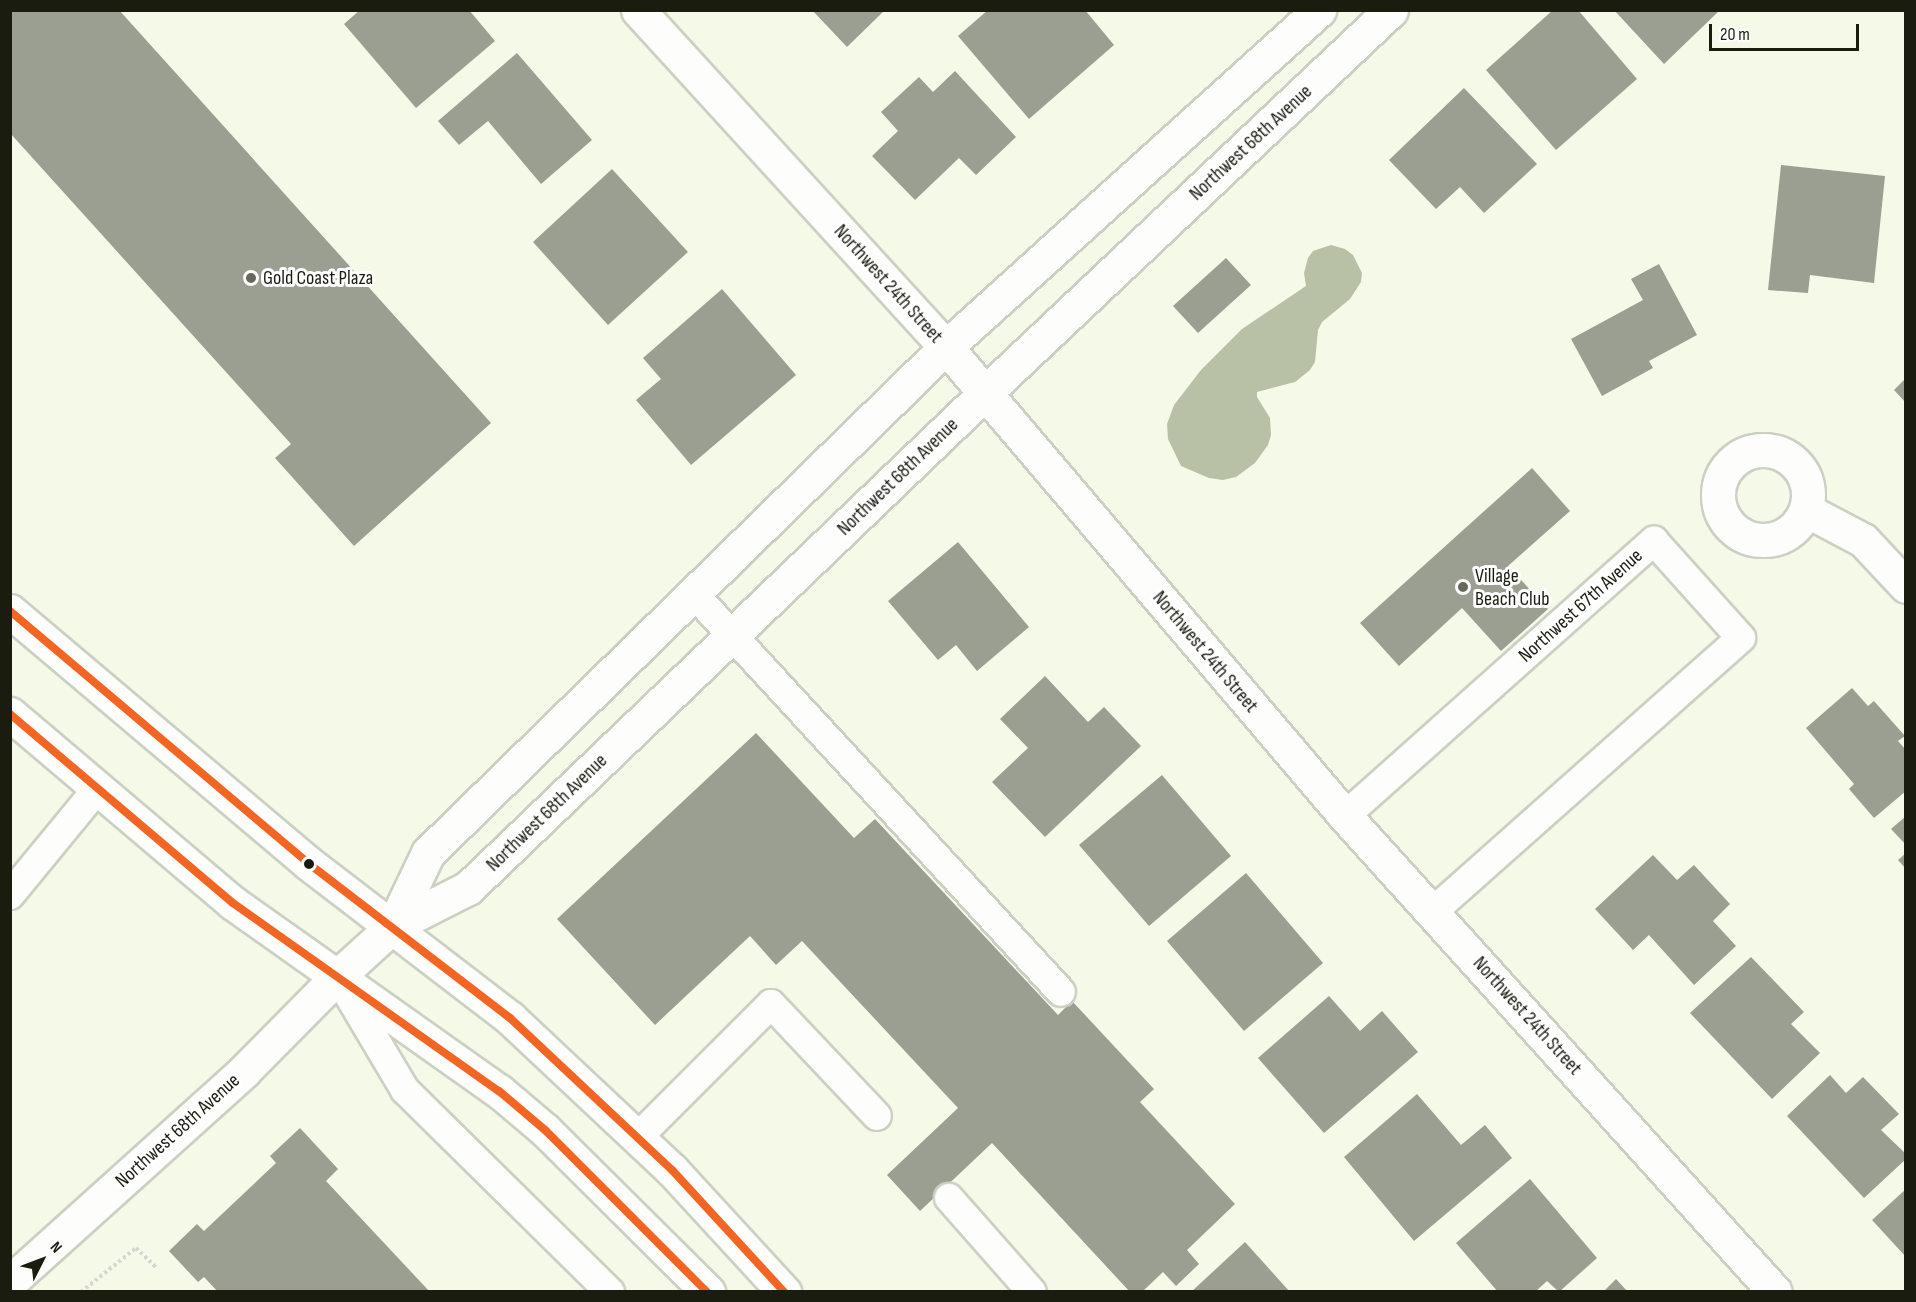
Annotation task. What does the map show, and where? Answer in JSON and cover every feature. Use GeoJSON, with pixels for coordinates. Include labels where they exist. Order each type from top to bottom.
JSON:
{"type":"FeatureCollection","features":[{"type":"Feature","properties":{"kind":"street","name":"Northwest 24th Street"},"geometry":{"type":"LineString","coordinates":[[638,10],[946,347],[1345,816],[1775,1292]]}},
{"type":"Feature","properties":{"kind":"street","name":"Northwest 68th Avenue"},"geometry":{"type":"LineString","coordinates":[[393,926],[428,853],[946,347],[1318,10]]}},
{"type":"Feature","properties":{"kind":"street","name":"Northwest 68th Avenue"},"geometry":{"type":"LineString","coordinates":[[10,1282],[244,1071],[338,977],[393,926],[468,888],[1388,11]]}},
{"type":"Feature","properties":{"kind":"street"},"geometry":{"type":"LineString","coordinates":[[1806,510],[1863,540],[1905,586]]}},
{"type":"Feature","properties":{"kind":"street"},"geometry":{"type":"LineString","coordinates":[[10,611],[309,863],[510,1018],[638,1137],[784,1292]]}},
{"type":"Feature","properties":{"kind":"street"},"geometry":{"type":"LineString","coordinates":[[10,714],[233,903],[499,1091],[545,1130],[708,1292]]}},
{"type":"Feature","properties":{"kind":"lane","name":"Northwest 67th Avenue"},"geometry":{"type":"LineString","coordinates":[[1345,816],[1654,541],[1741,638],[1432,912]]}},
{"type":"Feature","properties":{"kind":"lane"},"geometry":{"type":"LineString","coordinates":[[694,594],[1061,992]]}},
{"type":"Feature","properties":{"kind":"lane"},"geometry":{"type":"LineString","coordinates":[[10,895],[98,788]]}},
{"type":"Feature","properties":{"kind":"lane"},"geometry":{"type":"LineString","coordinates":[[338,977],[405,1090],[610,1292]]}},
{"type":"Feature","properties":{"kind":"lane"},"geometry":{"type":"LineString","coordinates":[[638,1137],[771,1004],[877,1116]]}},
{"type":"Feature","properties":{"kind":"lane"},"geometry":{"type":"LineString","coordinates":[[949,1198],[1032,1292]]}},
{"type":"Feature","properties":{"kind":"path"},"geometry":{"type":"LineString","coordinates":[[81,1292],[136,1248],[157,1268]]}},
{"type":"Feature","properties":{"kind":"shaded area"},"geometry":{"type":"Polygon","coordinates":[[[1331,245],[1345,249],[1353,255],[1362,273],[1361,282],[1350,299],[1322,322],[1318,330],[1315,362],[1310,370],[1295,382],[1257,392],[1257,397],[1270,418],[1271,435],[1268,445],[1255,463],[1236,477],[1223,480],[1209,478],[1181,466],[1168,439],[1167,424],[1174,405],[1201,370],[1242,329],[1306,286],[1304,273],[1308,258],[1313,251],[1331,245]]]}},
{"type":"Feature","properties":{"kind":"building","name":"Gold Coast Plaza"},"geometry":{"type":"Polygon","coordinates":[[[10,10],[119,10],[491,423],[354,546],[275,458],[291,444],[10,133],[10,10]]]}},
{"type":"Feature","properties":{"kind":"building"},"geometry":{"type":"Polygon","coordinates":[[[360,10],[469,10],[495,41],[416,108],[344,24],[360,10]]]}},
{"type":"Feature","properties":{"kind":"building"},"geometry":{"type":"Polygon","coordinates":[[[812,10],[885,10],[847,47],[812,10]]]}},
{"type":"Feature","properties":{"kind":"building"},"geometry":{"type":"Polygon","coordinates":[[[988,10],[1085,10],[1114,45],[1029,119],[958,36],[988,10]]]}},
{"type":"Feature","properties":{"kind":"building"},"geometry":{"type":"Polygon","coordinates":[[[1553,10],[1578,10],[1637,79],[1556,150],[1486,70],[1553,10]]]}},
{"type":"Feature","properties":{"kind":"building"},"geometry":{"type":"Polygon","coordinates":[[[1614,10],[1720,10],[1664,64],[1614,10]]]}},
{"type":"Feature","properties":{"kind":"building"},"geometry":{"type":"Polygon","coordinates":[[[517,53],[592,140],[541,184],[488,121],[459,145],[438,121],[517,53]]]}},
{"type":"Feature","properties":{"kind":"building"},"geometry":{"type":"Polygon","coordinates":[[[955,71],[1016,137],[976,175],[959,158],[915,200],[872,156],[898,131],[881,112],[919,77],[933,92],[955,71]]]}},
{"type":"Feature","properties":{"kind":"building"},"geometry":{"type":"Polygon","coordinates":[[[1464,88],[1537,164],[1484,213],[1460,187],[1436,209],[1389,160],[1464,88]]]}},
{"type":"Feature","properties":{"kind":"building"},"geometry":{"type":"Polygon","coordinates":[[[1781,165],[1885,176],[1874,283],[1810,275],[1808,293],[1768,290],[1781,165]]]}},
{"type":"Feature","properties":{"kind":"building"},"geometry":{"type":"Polygon","coordinates":[[[612,169],[688,252],[608,325],[533,242],[612,169]]]}},
{"type":"Feature","properties":{"kind":"building"},"geometry":{"type":"Polygon","coordinates":[[[1226,258],[1251,285],[1198,333],[1173,306],[1226,258]]]}},
{"type":"Feature","properties":{"kind":"building"},"geometry":{"type":"Polygon","coordinates":[[[1659,264],[1697,335],[1649,361],[1653,368],[1602,396],[1571,339],[1643,300],[1631,279],[1659,264]]]}},
{"type":"Feature","properties":{"kind":"building"},"geometry":{"type":"Polygon","coordinates":[[[722,289],[796,375],[691,465],[636,400],[661,379],[643,358],[722,289]]]}},
{"type":"Feature","properties":{"kind":"building"},"geometry":{"type":"Polygon","coordinates":[[[1906,378],[1906,403],[1894,390],[1906,378]]]}},
{"type":"Feature","properties":{"kind":"building","name":"Village Beach Club"},"geometry":{"type":"Polygon","coordinates":[[[1532,468],[1570,511],[1508,566],[1548,609],[1501,651],[1462,608],[1399,666],[1360,623],[1532,468]]]}},
{"type":"Feature","properties":{"kind":"building"},"geometry":{"type":"Polygon","coordinates":[[[958,542],[1029,627],[977,671],[956,645],[938,660],[888,601],[958,542]]]}},
{"type":"Feature","properties":{"kind":"building"},"geometry":{"type":"Polygon","coordinates":[[[1045,676],[1088,722],[1104,707],[1141,746],[1045,837],[992,782],[1028,748],[1000,719],[1045,676]]]}},
{"type":"Feature","properties":{"kind":"building"},"geometry":{"type":"Polygon","coordinates":[[[1852,688],[1868,706],[1874,701],[1905,736],[1898,741],[1906,750],[1906,791],[1874,818],[1849,789],[1854,784],[1806,728],[1852,688]]]}},
{"type":"Feature","properties":{"kind":"building"},"geometry":{"type":"Polygon","coordinates":[[[756,733],[854,838],[875,819],[1058,1015],[1072,1001],[1154,1089],[1140,1102],[1235,1204],[1187,1250],[1199,1264],[1176,1286],[1163,1272],[1142,1292],[1130,1292],[992,1143],[920,1211],[887,1175],[958,1108],[802,941],[776,965],[750,936],[655,1025],[557,919],[756,733]]]}},
{"type":"Feature","properties":{"kind":"building"},"geometry":{"type":"Polygon","coordinates":[[[1162,775],[1231,856],[1149,926],[1079,845],[1162,775]]]}},
{"type":"Feature","properties":{"kind":"building"},"geometry":{"type":"Polygon","coordinates":[[[1906,816],[1906,845],[1891,829],[1906,816]]]}},
{"type":"Feature","properties":{"kind":"building"},"geometry":{"type":"Polygon","coordinates":[[[1906,853],[1906,869],[1898,860],[1906,853]]]}},
{"type":"Feature","properties":{"kind":"building"},"geometry":{"type":"Polygon","coordinates":[[[1653,855],[1677,880],[1694,865],[1730,904],[1713,921],[1736,946],[1694,985],[1649,935],[1633,950],[1595,909],[1653,855]]]}},
{"type":"Feature","properties":{"kind":"building"},"geometry":{"type":"Polygon","coordinates":[[[1246,873],[1323,963],[1244,1031],[1167,941],[1246,873]]]}},
{"type":"Feature","properties":{"kind":"building"},"geometry":{"type":"Polygon","coordinates":[[[1751,957],[1804,1012],[1791,1024],[1820,1053],[1772,1099],[1690,1013],[1751,957]]]}},
{"type":"Feature","properties":{"kind":"building"},"geometry":{"type":"Polygon","coordinates":[[[1329,996],[1360,1031],[1382,1011],[1418,1052],[1324,1133],[1258,1058],[1329,996]]]}},
{"type":"Feature","properties":{"kind":"building"},"geometry":{"type":"Polygon","coordinates":[[[1830,1075],[1846,1093],[1863,1077],[1899,1114],[1881,1130],[1906,1154],[1906,1159],[1864,1198],[1787,1116],[1830,1075]]]}},
{"type":"Feature","properties":{"kind":"building"},"geometry":{"type":"Polygon","coordinates":[[[1417,1094],[1461,1145],[1485,1125],[1512,1158],[1414,1241],[1344,1157],[1417,1094]]]}},
{"type":"Feature","properties":{"kind":"building"},"geometry":{"type":"Polygon","coordinates":[[[300,1128],[338,1169],[326,1181],[430,1292],[218,1292],[204,1277],[198,1282],[169,1251],[197,1224],[204,1231],[276,1163],[270,1156],[300,1128]]]}},
{"type":"Feature","properties":{"kind":"building"},"geometry":{"type":"Polygon","coordinates":[[[1530,1179],[1597,1258],[1559,1292],[1547,1281],[1535,1292],[1498,1292],[1456,1243],[1530,1179]]]}},
{"type":"Feature","properties":{"kind":"building"},"geometry":{"type":"Polygon","coordinates":[[[1906,1189],[1906,1257],[1872,1220],[1906,1189]]]}},
{"type":"Feature","properties":{"kind":"building"},"geometry":{"type":"Polygon","coordinates":[[[1245,1242],[1290,1292],[1191,1292],[1245,1242]]]}},
{"type":"Feature","properties":{"kind":"building"},"geometry":{"type":"Polygon","coordinates":[[[1616,1279],[1628,1292],[1603,1292],[1616,1279]]]}},
{"type":"Feature","properties":{"kind":"transit line"},"geometry":{"type":"LineString","coordinates":[[10,611],[308,863],[510,1018],[672,1170],[784,1292]]}},
{"type":"Feature","properties":{"kind":"transit line"},"geometry":{"type":"LineString","coordinates":[[10,714],[233,903],[499,1091],[545,1130],[707,1292]]}},
{"type":"Feature","properties":{"kind":"place","name":"Gold Coast Plaza"},"geometry":{"type":"Point","coordinates":[251,278]}},
{"type":"Feature","properties":{"kind":"place","name":"Village Beach Club"},"geometry":{"type":"Point","coordinates":[1463,587]}}]}
